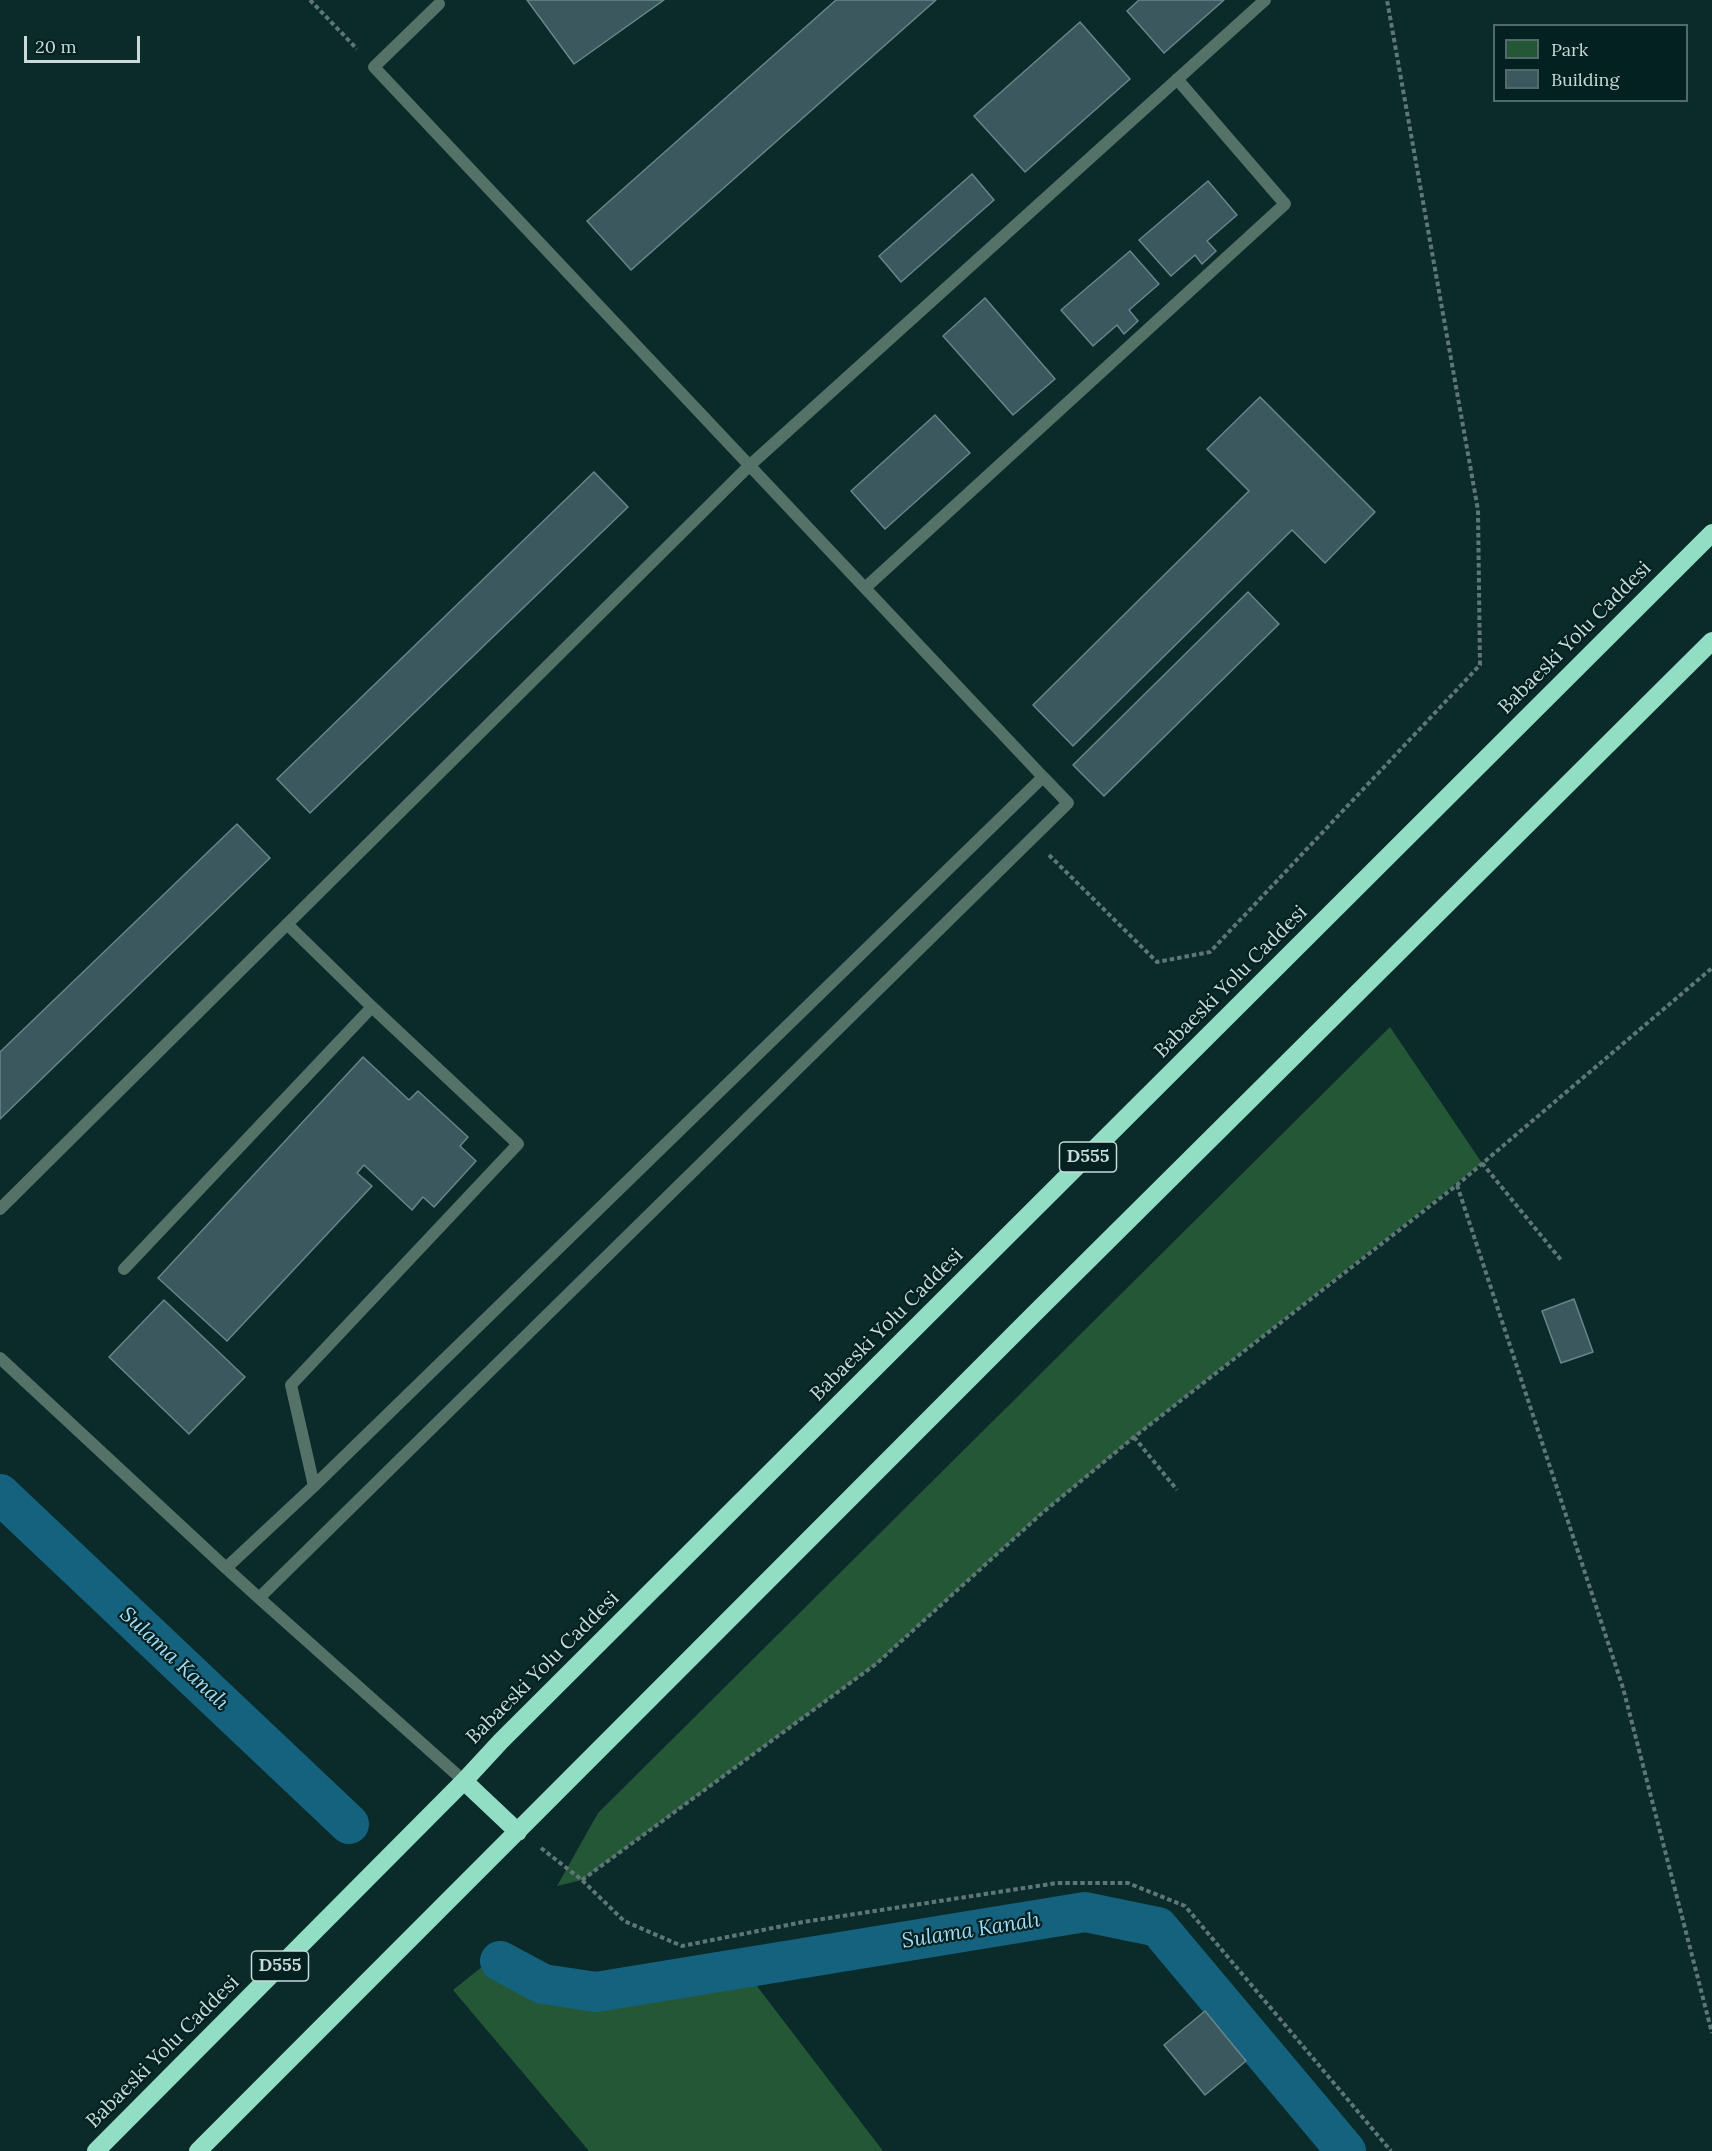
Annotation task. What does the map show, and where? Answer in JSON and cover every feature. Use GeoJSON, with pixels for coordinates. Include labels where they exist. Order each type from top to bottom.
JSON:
{"type":"FeatureCollection","features":[{"type":"Feature","properties":{"kind":"highway","name":"Babaeski Yolu Caddesi"},"geometry":{"type":"LineString","coordinates":[[96,2151],[464,1781],[509,1732],[1712,533]]}},
{"type":"Feature","properties":{"kind":"highway"},"geometry":{"type":"LineString","coordinates":[[198,2151],[1032,1316],[1712,641]]}},
{"type":"Feature","properties":{"kind":"highway"},"geometry":{"type":"LineString","coordinates":[[464,1781],[518,1832]]}},
{"type":"Feature","properties":{"kind":"lane"},"geometry":{"type":"LineString","coordinates":[[0,1209],[749,466],[1265,0]]}},
{"type":"Feature","properties":{"kind":"lane"},"geometry":{"type":"LineString","coordinates":[[259,1598],[1068,803],[374,67],[439,4]]}},
{"type":"Feature","properties":{"kind":"lane"},"geometry":{"type":"LineString","coordinates":[[865,588],[1285,204],[1177,79]]}},
{"type":"Feature","properties":{"kind":"lane"},"geometry":{"type":"LineString","coordinates":[[226,1568],[1043,777]]}},
{"type":"Feature","properties":{"kind":"lane"},"geometry":{"type":"LineString","coordinates":[[287,924],[518,1144],[291,1385],[314,1485]]}},
{"type":"Feature","properties":{"kind":"lane"},"geometry":{"type":"LineString","coordinates":[[124,1269],[372,1007]]}},
{"type":"Feature","properties":{"kind":"lane"},"geometry":{"type":"LineString","coordinates":[[0,1358],[226,1568],[464,1781]]}},
{"type":"Feature","properties":{"kind":"path"},"geometry":{"type":"LineString","coordinates":[[310,0],[374,67]]}},
{"type":"Feature","properties":{"kind":"path"},"geometry":{"type":"LineString","coordinates":[[1032,838],[1157,962],[1210,952],[1480,665],[1478,510],[1387,0]]}},
{"type":"Feature","properties":{"kind":"path"},"geometry":{"type":"LineString","coordinates":[[582,1880],[876,1664],[1041,1514],[1134,1437],[1457,1185],[1712,969]]}},
{"type":"Feature","properties":{"kind":"path"},"geometry":{"type":"LineString","coordinates":[[1482,1163],[1561,1260]]}},
{"type":"Feature","properties":{"kind":"path"},"geometry":{"type":"LineString","coordinates":[[1457,1185],[1623,1688],[1712,2033]]}},
{"type":"Feature","properties":{"kind":"path"},"geometry":{"type":"LineString","coordinates":[[1134,1437],[1176,1490]]}},
{"type":"Feature","properties":{"kind":"path"},"geometry":{"type":"LineString","coordinates":[[518,1832],[582,1880],[624,1921],[682,1946],[803,1922],[1056,1883],[1128,1883],[1185,1906],[1391,2151]]}},
{"type":"Feature","properties":{"kind":"green space"},"geometry":{"type":"Polygon","coordinates":[[[1390,1027],[1482,1163],[1134,1437],[1041,1514],[876,1664],[582,1880],[557,1886],[598,1813],[1390,1027]]]}},
{"type":"Feature","properties":{"kind":"green space"},"geometry":{"type":"Polygon","coordinates":[[[493,1958],[545,1991],[598,2001],[750,1977],[883,2151],[589,2151],[453,1990],[493,1958]]]}},
{"type":"Feature","properties":{"kind":"building"},"geometry":{"type":"Polygon","coordinates":[[[527,0],[664,0],[574,64],[527,0]]]}},
{"type":"Feature","properties":{"kind":"building"},"geometry":{"type":"Polygon","coordinates":[[[836,0],[936,0],[631,270],[587,221],[836,0]]]}},
{"type":"Feature","properties":{"kind":"building"},"geometry":{"type":"Polygon","coordinates":[[[1139,0],[1224,0],[1164,53],[1127,11],[1139,0]]]}},
{"type":"Feature","properties":{"kind":"building"},"geometry":{"type":"Polygon","coordinates":[[[1080,22],[1130,79],[1025,172],[974,116],[1080,22]]]}},
{"type":"Feature","properties":{"kind":"building"},"geometry":{"type":"Polygon","coordinates":[[[972,174],[994,200],[901,282],[879,256],[972,174]]]}},
{"type":"Feature","properties":{"kind":"building"},"geometry":{"type":"Polygon","coordinates":[[[1208,181],[1237,215],[1207,241],[1216,251],[1202,264],[1195,255],[1171,276],[1139,240],[1208,181]]]}},
{"type":"Feature","properties":{"kind":"building"},"geometry":{"type":"Polygon","coordinates":[[[1130,251],[1159,284],[1129,310],[1138,321],[1124,334],[1117,325],[1093,346],[1061,310],[1130,251]]]}},
{"type":"Feature","properties":{"kind":"building"},"geometry":{"type":"Polygon","coordinates":[[[985,298],[1055,379],[1013,415],[943,336],[985,298]]]}},
{"type":"Feature","properties":{"kind":"building"},"geometry":{"type":"Polygon","coordinates":[[[1260,397],[1375,512],[1325,563],[1292,530],[1073,746],[1033,705],[1249,491],[1207,449],[1260,397]]]}},
{"type":"Feature","properties":{"kind":"building"},"geometry":{"type":"Polygon","coordinates":[[[935,415],[970,453],[885,529],[851,491],[935,415]]]}},
{"type":"Feature","properties":{"kind":"building"},"geometry":{"type":"Polygon","coordinates":[[[594,472],[628,507],[310,813],[277,779],[594,472]]]}},
{"type":"Feature","properties":{"kind":"building"},"geometry":{"type":"Polygon","coordinates":[[[1248,592],[1279,624],[1104,796],[1073,765],[1248,592]]]}},
{"type":"Feature","properties":{"kind":"building"},"geometry":{"type":"Polygon","coordinates":[[[237,824],[270,858],[0,1119],[0,1052],[237,824]]]}},
{"type":"Feature","properties":{"kind":"building"},"geometry":{"type":"Polygon","coordinates":[[[363,1057],[409,1100],[418,1091],[468,1137],[460,1146],[476,1161],[434,1207],[423,1197],[412,1210],[364,1165],[357,1173],[372,1186],[227,1341],[158,1278],[363,1057]]]}},
{"type":"Feature","properties":{"kind":"building"},"geometry":{"type":"Polygon","coordinates":[[[1574,1299],[1593,1352],[1561,1363],[1542,1311],[1574,1299]]]}},
{"type":"Feature","properties":{"kind":"building"},"geometry":{"type":"Polygon","coordinates":[[[164,1300],[245,1377],[189,1434],[109,1357],[164,1300]]]}},
{"type":"Feature","properties":{"kind":"building"},"geometry":{"type":"Polygon","coordinates":[[[1205,2011],[1246,2061],[1205,2095],[1164,2045],[1205,2011]]]}},
{"type":"Feature","properties":{"kind":"waterway","name":"Sulama Kanalı"},"geometry":{"type":"LineString","coordinates":[[0,1494],[349,1824]]}},
{"type":"Feature","properties":{"kind":"waterway","name":"Sulama Kanalı"},"geometry":{"type":"LineString","coordinates":[[500,1961],[543,1984],[596,1992],[1085,1912],[1158,1927],[1346,2151]]}}]}
